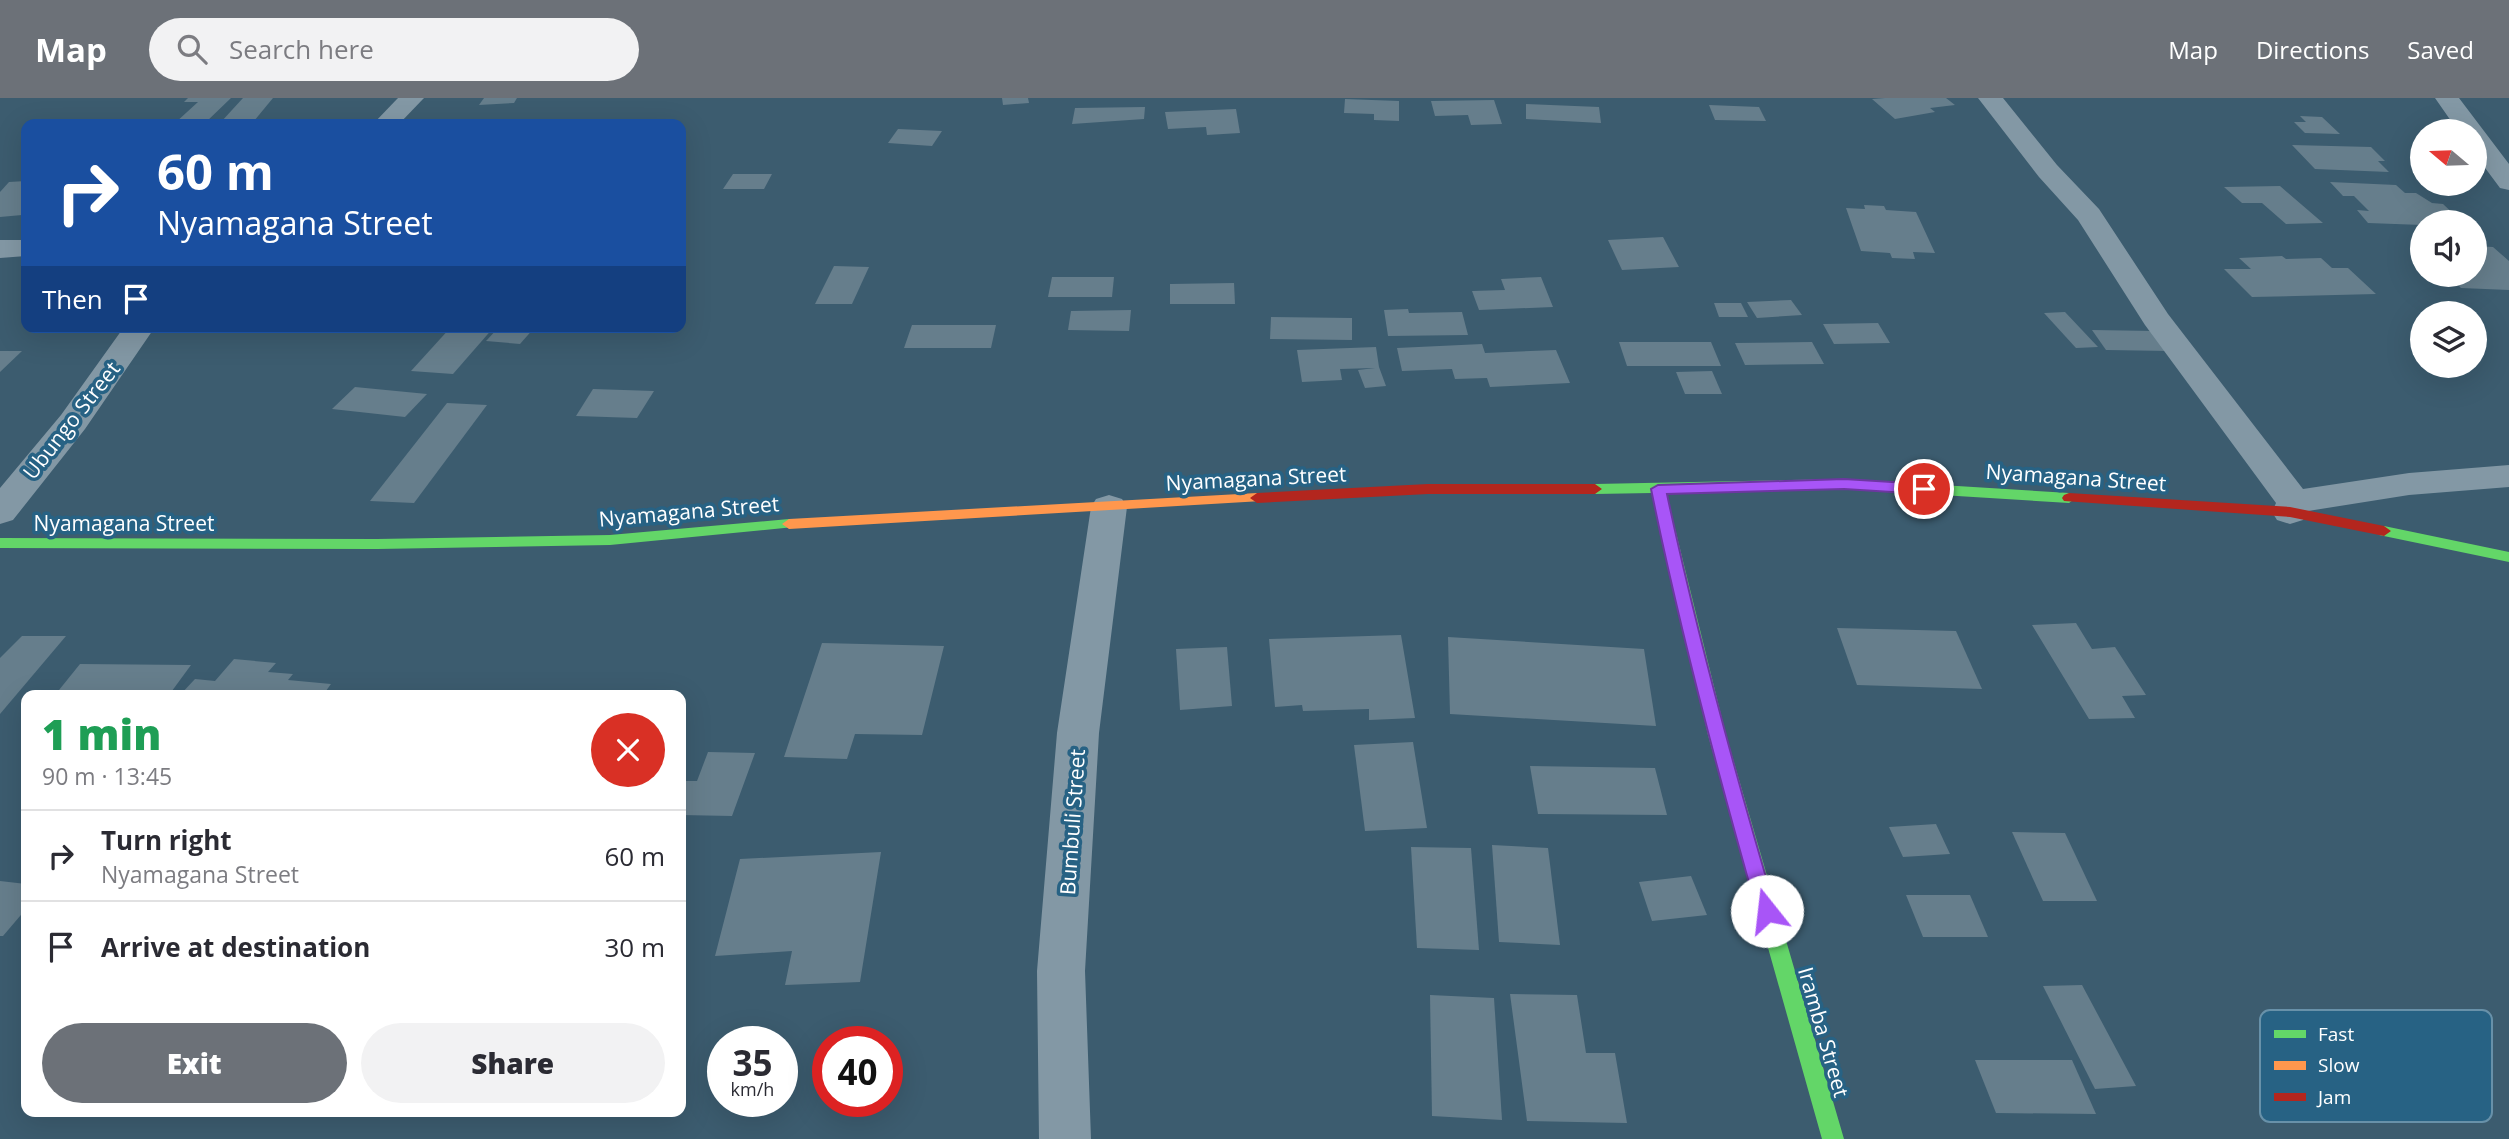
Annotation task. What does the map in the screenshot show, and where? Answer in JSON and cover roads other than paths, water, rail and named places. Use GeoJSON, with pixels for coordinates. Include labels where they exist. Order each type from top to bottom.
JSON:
{"type":"FeatureCollection","features":[{"type":"Feature","properties":{"kind":"street"},"geometry":{"type":"LineString","coordinates":[[390,119],[412,98]]}},
{"type":"Feature","properties":{"kind":"street"},"geometry":{"type":"LineString","coordinates":[[1990,98],[2089,215],[2156,319],[2292,507],[2409,484],[2509,475]]}},
{"type":"Feature","properties":{"kind":"street"},"geometry":{"type":"LineString","coordinates":[[2447,98],[2463,119]]}},
{"type":"Feature","properties":{"kind":"street"},"geometry":{"type":"LineString","coordinates":[[2487,152],[2509,182]]}},
{"type":"Feature","properties":{"kind":"street"},"geometry":{"type":"LineString","coordinates":[[0,249],[21,248]]}},
{"type":"Feature","properties":{"kind":"street","name":"Ubungo Street"},"geometry":{"type":"LineString","coordinates":[[0,512],[73,422],[136,333]]}},
{"type":"Feature","properties":{"kind":"street","name":"Nyamagana Street"},"geometry":{"type":"LineString","coordinates":[[0,543],[377,544],[610,540],[786,524],[1428,489],[1658,489],[1844,484],[2292,507],[2509,557]]}},
{"type":"Feature","properties":{"kind":"street","name":"Iramba Street"},"geometry":{"type":"LineString","coordinates":[[1658,489],[1680,592],[1730,784],[1833,1139]]}},
{"type":"Feature","properties":{"kind":"street","name":"Bumbuli Street"},"geometry":{"type":"LineString","coordinates":[[1065,1139],[1063,944],[1078,733],[1109,507]]}}]}
